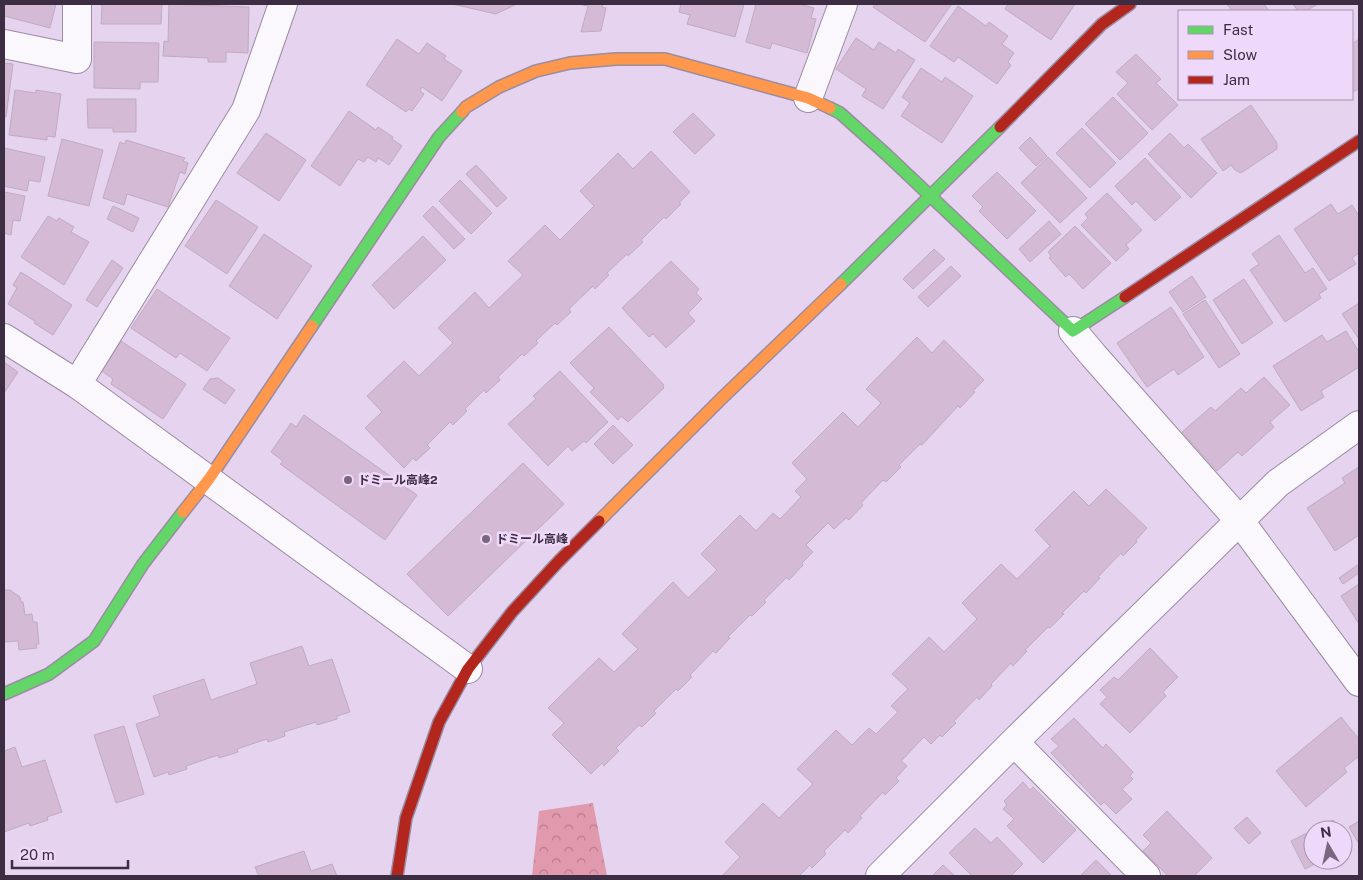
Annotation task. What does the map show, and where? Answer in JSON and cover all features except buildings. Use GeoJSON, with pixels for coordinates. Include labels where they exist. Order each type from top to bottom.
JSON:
{"type":"FeatureCollection","features":[{"type":"Feature","properties":{"kind":"street"},"geometry":{"type":"LineString","coordinates":[[4,44],[77,59],[77,4]]}},
{"type":"Feature","properties":{"kind":"street"},"geometry":{"type":"LineString","coordinates":[[77,384],[246,110],[283,4]]}},
{"type":"Feature","properties":{"kind":"street"},"geometry":{"type":"LineString","coordinates":[[808,98],[843,4]]}},
{"type":"Feature","properties":{"kind":"street"},"geometry":{"type":"LineString","coordinates":[[397,876],[406,818],[439,722],[468,669],[512,612],[558,562],[722,398],[930,196],[1102,24],[1130,4]]}},
{"type":"Feature","properties":{"kind":"street"},"geometry":{"type":"LineString","coordinates":[[4,694],[49,674],[94,641],[143,564],[209,479],[439,137],[466,107],[499,87],[536,71],[570,63],[616,59],[665,59],[808,98],[840,113],[1073,331],[1239,520],[1359,682]]}},
{"type":"Feature","properties":{"kind":"street"},"geometry":{"type":"LineString","coordinates":[[1073,331],[1359,141]]}},
{"type":"Feature","properties":{"kind":"street"},"geometry":{"type":"LineString","coordinates":[[4,338],[77,384],[468,669]]}},
{"type":"Feature","properties":{"kind":"street"},"geometry":{"type":"LineString","coordinates":[[880,876],[1278,483],[1359,425]]}},
{"type":"Feature","properties":{"kind":"street"},"geometry":{"type":"LineString","coordinates":[[1014,742],[1146,876]]}},
{"type":"Feature","properties":{"kind":"green space"},"geometry":{"type":"Polygon","coordinates":[[[593,803],[607,876],[532,876],[539,811],[593,803]]]}},
{"type":"Feature","properties":{"kind":"traffic: fast"},"geometry":{"type":"LineString","coordinates":[[830,108],[840,113],[887,155],[1073,331],[1125,297]]}},
{"type":"Feature","properties":{"kind":"traffic: fast"},"geometry":{"type":"LineString","coordinates":[[312,326],[439,137],[462,112]]}},
{"type":"Feature","properties":{"kind":"traffic: fast"},"geometry":{"type":"LineString","coordinates":[[841,284],[1000,127]]}},
{"type":"Feature","properties":{"kind":"traffic: fast"},"geometry":{"type":"LineString","coordinates":[[4,694],[49,674],[94,641],[143,564],[183,512]]}},
{"type":"Feature","properties":{"kind":"traffic: slow"},"geometry":{"type":"LineString","coordinates":[[462,112],[466,107],[499,87],[536,71],[570,63],[616,59],[665,59],[808,98],[830,108]]}},
{"type":"Feature","properties":{"kind":"traffic: slow"},"geometry":{"type":"LineString","coordinates":[[599,521],[722,398],[841,284]]}},
{"type":"Feature","properties":{"kind":"traffic: slow"},"geometry":{"type":"LineString","coordinates":[[183,512],[209,479],[312,326]]}},
{"type":"Feature","properties":{"kind":"traffic: jam"},"geometry":{"type":"LineString","coordinates":[[1000,127],[1102,24],[1130,4]]}},
{"type":"Feature","properties":{"kind":"traffic: jam"},"geometry":{"type":"LineString","coordinates":[[1125,297],[1359,141]]}},
{"type":"Feature","properties":{"kind":"traffic: jam"},"geometry":{"type":"LineString","coordinates":[[397,876],[406,818],[439,722],[468,669],[512,612],[599,521]]}},
{"type":"Feature","properties":{"kind":"place","name":"ドミール高峰2"},"geometry":{"type":"Point","coordinates":[348,480]}},
{"type":"Feature","properties":{"kind":"place","name":"ドミール高峰"},"geometry":{"type":"Point","coordinates":[486,539]}}]}
